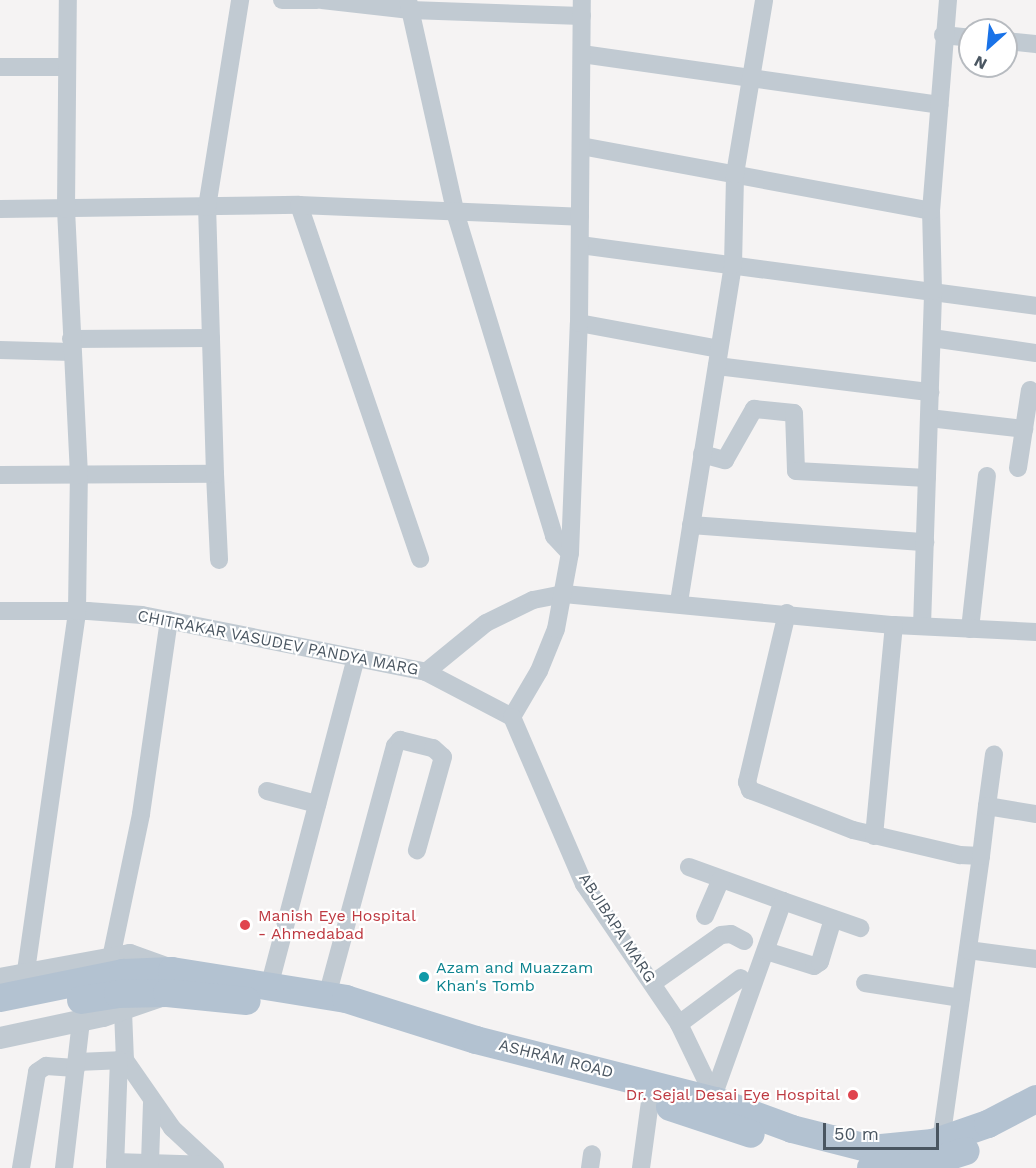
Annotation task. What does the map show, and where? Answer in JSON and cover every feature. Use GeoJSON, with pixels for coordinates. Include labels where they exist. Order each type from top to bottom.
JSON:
{"type":"FeatureCollection","features":[{"type":"Feature","properties":{"kind":"main road"},"geometry":{"type":"LineString","coordinates":[[0,998],[119,984],[170,982]]}},
{"type":"Feature","properties":{"kind":"main road","name":"ASHRAM ROAD"},"geometry":{"type":"LineString","coordinates":[[170,982],[269,987],[327,996],[476,1040],[715,1098],[870,1163]]}},
{"type":"Feature","properties":{"kind":"main road","name":"ASHRAM ROAD"},"geometry":{"type":"LineString","coordinates":[[170,982],[225,998],[343,1016],[472,1056],[650,1101],[870,1163],[928,1158],[996,1141],[1036,1120]]}},
{"type":"Feature","properties":{"kind":"main road"},"geometry":{"type":"LineString","coordinates":[[0,1016],[119,984]]}},
{"type":"Feature","properties":{"kind":"main road","name":"ASHRAM ROAD"},"geometry":{"type":"LineString","coordinates":[[928,1158],[1036,1099]]}},
{"type":"Feature","properties":{"kind":"street"},"geometry":{"type":"LineString","coordinates":[[26,971],[77,611],[79,475],[66,209],[68,0]]}},
{"type":"Feature","properties":{"kind":"street"},"geometry":{"type":"LineString","coordinates":[[219,560],[207,207],[240,0]]}},
{"type":"Feature","properties":{"kind":"street"},"geometry":{"type":"LineString","coordinates":[[282,0],[316,0]]}},
{"type":"Feature","properties":{"kind":"street"},"geometry":{"type":"LineString","coordinates":[[322,0],[409,5],[582,8],[579,323],[570,553],[564,594],[539,671],[512,717]]}},
{"type":"Feature","properties":{"kind":"street"},"geometry":{"type":"LineString","coordinates":[[679,602],[733,265],[735,174],[764,0]]}},
{"type":"Feature","properties":{"kind":"street"},"geometry":{"type":"LineString","coordinates":[[922,626],[932,338],[931,211],[948,0]]}},
{"type":"Feature","properties":{"kind":"street"},"geometry":{"type":"LineString","coordinates":[[409,5],[456,215],[555,536],[570,553]]}},
{"type":"Feature","properties":{"kind":"street"},"geometry":{"type":"LineString","coordinates":[[944,35],[958,37]]}},
{"type":"Feature","properties":{"kind":"street"},"geometry":{"type":"LineString","coordinates":[[1018,42],[1036,44]]}},
{"type":"Feature","properties":{"kind":"street"},"geometry":{"type":"LineString","coordinates":[[582,54],[751,76],[939,105]]}},
{"type":"Feature","properties":{"kind":"street"},"geometry":{"type":"LineString","coordinates":[[0,67],[67,67]]}},
{"type":"Feature","properties":{"kind":"street"},"geometry":{"type":"LineString","coordinates":[[581,146],[931,211]]}},
{"type":"Feature","properties":{"kind":"street"},"geometry":{"type":"LineString","coordinates":[[299,206],[420,559]]}},
{"type":"Feature","properties":{"kind":"street"},"geometry":{"type":"LineString","coordinates":[[0,209],[299,206],[456,215],[580,217]]}},
{"type":"Feature","properties":{"kind":"street"},"geometry":{"type":"LineString","coordinates":[[580,245],[1036,306]]}},
{"type":"Feature","properties":{"kind":"street"},"geometry":{"type":"LineString","coordinates":[[579,323],[718,357],[930,393]]}},
{"type":"Feature","properties":{"kind":"street"},"geometry":{"type":"LineString","coordinates":[[0,350],[211,338]]}},
{"type":"Feature","properties":{"kind":"street"},"geometry":{"type":"LineString","coordinates":[[932,338],[1036,353]]}},
{"type":"Feature","properties":{"kind":"street"},"geometry":{"type":"LineString","coordinates":[[1018,468],[1030,390]]}},
{"type":"Feature","properties":{"kind":"street"},"geometry":{"type":"LineString","coordinates":[[702,454],[725,460],[754,409],[794,413],[796,471],[927,478]]}},
{"type":"Feature","properties":{"kind":"street"},"geometry":{"type":"LineString","coordinates":[[929,418],[1024,429]]}},
{"type":"Feature","properties":{"kind":"street"},"geometry":{"type":"LineString","coordinates":[[0,475],[215,474]]}},
{"type":"Feature","properties":{"kind":"street"},"geometry":{"type":"LineString","coordinates":[[970,629],[987,476]]}},
{"type":"Feature","properties":{"kind":"street"},"geometry":{"type":"LineString","coordinates":[[691,525],[925,542]]}},
{"type":"Feature","properties":{"kind":"street"},"geometry":{"type":"LineString","coordinates":[[426,672],[486,623],[533,600],[564,594],[679,602],[894,625],[1036,632]]}},
{"type":"Feature","properties":{"kind":"street","name":"CHITRAKAR VASUDEV PANDYA MARG"},"geometry":{"type":"LineString","coordinates":[[0,611],[77,611],[169,620],[426,672],[512,717]]}},
{"type":"Feature","properties":{"kind":"street"},"geometry":{"type":"LineString","coordinates":[[787,613],[748,786],[754,793],[874,836],[981,856]]}},
{"type":"Feature","properties":{"kind":"street"},"geometry":{"type":"LineString","coordinates":[[169,620],[119,984],[122,1060],[115,1165],[150,1163],[213,1167]]}},
{"type":"Feature","properties":{"kind":"street"},"geometry":{"type":"LineString","coordinates":[[874,836],[894,625]]}},
{"type":"Feature","properties":{"kind":"street"},"geometry":{"type":"LineString","coordinates":[[269,987],[356,658]]}},
{"type":"Feature","properties":{"kind":"street","name":"ABJIBAPA MARG"},"geometry":{"type":"LineString","coordinates":[[512,717],[585,884],[679,1024],[715,1098]]}},
{"type":"Feature","properties":{"kind":"street"},"geometry":{"type":"LineString","coordinates":[[327,996],[395,746],[400,740],[433,748],[443,757],[417,850]]}},
{"type":"Feature","properties":{"kind":"street"},"geometry":{"type":"LineString","coordinates":[[928,1158],[961,998],[994,754]]}},
{"type":"Feature","properties":{"kind":"street"},"geometry":{"type":"LineString","coordinates":[[267,790],[317,804]]}},
{"type":"Feature","properties":{"kind":"street"},"geometry":{"type":"LineString","coordinates":[[987,806],[1036,814]]}},
{"type":"Feature","properties":{"kind":"street"},"geometry":{"type":"LineString","coordinates":[[689,867],[860,928]]}},
{"type":"Feature","properties":{"kind":"street"},"geometry":{"type":"LineString","coordinates":[[705,916],[722,879]]}},
{"type":"Feature","properties":{"kind":"street"},"geometry":{"type":"LineString","coordinates":[[715,1098],[783,901]]}},
{"type":"Feature","properties":{"kind":"street"},"geometry":{"type":"LineString","coordinates":[[766,951],[814,966],[820,962],[833,919]]}},
{"type":"Feature","properties":{"kind":"street"},"geometry":{"type":"LineString","coordinates":[[653,983],[722,935],[731,934],[744,941]]}},
{"type":"Feature","properties":{"kind":"street"},"geometry":{"type":"LineString","coordinates":[[968,950],[1036,959]]}},
{"type":"Feature","properties":{"kind":"street"},"geometry":{"type":"LineString","coordinates":[[0,1038],[81,1021],[119,984],[130,955],[170,982]]}},
{"type":"Feature","properties":{"kind":"street"},"geometry":{"type":"LineString","coordinates":[[0,979],[26,971],[119,984]]}},
{"type":"Feature","properties":{"kind":"street"},"geometry":{"type":"LineString","coordinates":[[679,1024],[741,978]]}},
{"type":"Feature","properties":{"kind":"street"},"geometry":{"type":"LineString","coordinates":[[865,983],[961,998]]}},
{"type":"Feature","properties":{"kind":"street"},"geometry":{"type":"LineString","coordinates":[[64,1168],[81,1021]]}},
{"type":"Feature","properties":{"kind":"street"},"geometry":{"type":"LineString","coordinates":[[21,1168],[37,1072],[46,1066],[122,1060]]}},
{"type":"Feature","properties":{"kind":"street"},"geometry":{"type":"LineString","coordinates":[[122,1060],[172,1128],[213,1167]]}},
{"type":"Feature","properties":{"kind":"street"},"geometry":{"type":"LineString","coordinates":[[641,1168],[650,1101]]}},
{"type":"Feature","properties":{"kind":"street"},"geometry":{"type":"LineString","coordinates":[[150,1163],[152,1103]]}},
{"type":"Feature","properties":{"kind":"place","name":"Manish Eye Hospital - Ahmedabad"},"geometry":{"type":"Point","coordinates":[245,925]}},
{"type":"Feature","properties":{"kind":"place","name":"Azam and Muazzam Khan's Tomb"},"geometry":{"type":"Point","coordinates":[424,977]}},
{"type":"Feature","properties":{"kind":"place","name":"Dr. Sejal Desai Eye Hospital"},"geometry":{"type":"Point","coordinates":[853,1095]}}]}
